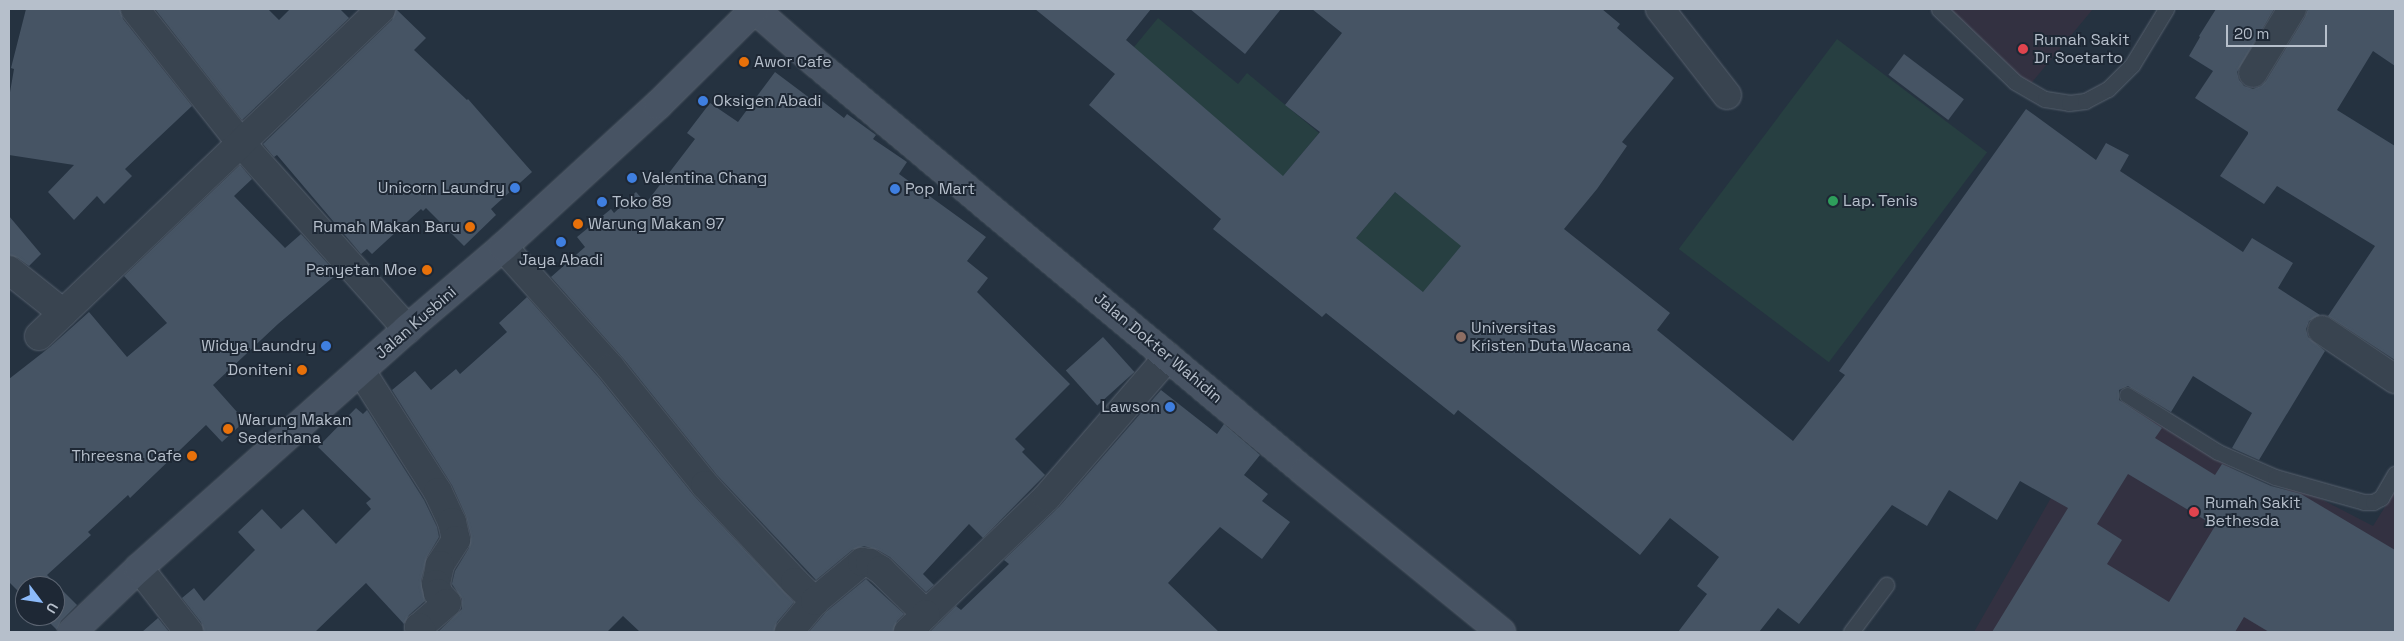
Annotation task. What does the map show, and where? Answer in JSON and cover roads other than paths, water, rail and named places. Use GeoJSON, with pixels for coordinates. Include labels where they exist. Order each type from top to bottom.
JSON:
{"type":"FeatureCollection","features":[{"type":"Feature","properties":{"kind":"main road","name":"Jalan Dokter Wahidin"},"geometry":{"type":"LineString","coordinates":[[754,9],[1168,357],[1500,632]]}},
{"type":"Feature","properties":{"kind":"main road","name":"Jalan Kusbini"},"geometry":{"type":"LineString","coordinates":[[72,632],[139,568],[407,329],[503,247],[658,105],[754,9]]}},
{"type":"Feature","properties":{"kind":"street"},"geometry":{"type":"LineString","coordinates":[[135,9],[240,142],[407,329]]}},
{"type":"Feature","properties":{"kind":"street"},"geometry":{"type":"LineString","coordinates":[[39,336],[381,9]]}},
{"type":"Feature","properties":{"kind":"street"},"geometry":{"type":"LineString","coordinates":[[1660,9],[1727,95]]}},
{"type":"Feature","properties":{"kind":"street"},"geometry":{"type":"LineString","coordinates":[[2253,73],[2292,9]]}},
{"type":"Feature","properties":{"kind":"street"},"geometry":{"type":"LineString","coordinates":[[503,247],[611,368],[705,485],[815,601]]}},
{"type":"Feature","properties":{"kind":"street"},"geometry":{"type":"LineString","coordinates":[[9,270],[63,313]]}},
{"type":"Feature","properties":{"kind":"street"},"geometry":{"type":"LineString","coordinates":[[2322,330],[2395,379]]}},
{"type":"Feature","properties":{"kind":"street"},"geometry":{"type":"LineString","coordinates":[[789,632],[815,601],[862,562],[870,563],[890,578],[917,623],[1047,497],[1168,357]]}},
{"type":"Feature","properties":{"kind":"street"},"geometry":{"type":"LineString","coordinates":[[361,371],[438,492],[452,522],[456,540],[440,564],[436,584],[438,593],[447,602],[419,627],[422,632]]}},
{"type":"Feature","properties":{"kind":"street"},"geometry":{"type":"LineString","coordinates":[[139,568],[189,632]]}},
{"type":"Feature","properties":{"kind":"lane"},"geometry":{"type":"LineString","coordinates":[[1939,9],[2015,82],[2045,98],[2069,103],[2085,101],[2108,89],[2132,65],[2166,9]]}},
{"type":"Feature","properties":{"kind":"lane"},"geometry":{"type":"LineString","coordinates":[[2127,395],[2218,452],[2275,477],[2364,502],[2373,502],[2381,498],[2395,474]]}},
{"type":"Feature","properties":{"kind":"lane"},"geometry":{"type":"LineString","coordinates":[[1851,632],[1886,585]]}},
{"type":"Feature","properties":{"kind":"place","name":"Rumah Sakit Dr Soetarto"},"geometry":{"type":"Point","coordinates":[2023,49]}},
{"type":"Feature","properties":{"kind":"place","name":"Awor Cafe"},"geometry":{"type":"Point","coordinates":[744,62]}},
{"type":"Feature","properties":{"kind":"place","name":"Oksigen Abadi"},"geometry":{"type":"Point","coordinates":[703,101]}},
{"type":"Feature","properties":{"kind":"place","name":"Valentina Chang"},"geometry":{"type":"Point","coordinates":[632,178]}},
{"type":"Feature","properties":{"kind":"place","name":"Unicorn Laundry"},"geometry":{"type":"Point","coordinates":[515,188]}},
{"type":"Feature","properties":{"kind":"place","name":"Pop Mart"},"geometry":{"type":"Point","coordinates":[895,189]}},
{"type":"Feature","properties":{"kind":"place","name":"Lap. Tenis"},"geometry":{"type":"Point","coordinates":[1833,201]}},
{"type":"Feature","properties":{"kind":"place","name":"Toko 89"},"geometry":{"type":"Point","coordinates":[602,202]}},
{"type":"Feature","properties":{"kind":"place","name":"Warung Makan 97"},"geometry":{"type":"Point","coordinates":[578,224]}},
{"type":"Feature","properties":{"kind":"place","name":"Rumah Makan Baru"},"geometry":{"type":"Point","coordinates":[470,227]}},
{"type":"Feature","properties":{"kind":"place","name":"Jaya Abadi"},"geometry":{"type":"Point","coordinates":[561,242]}},
{"type":"Feature","properties":{"kind":"place","name":"Penyetan Moe"},"geometry":{"type":"Point","coordinates":[427,270]}},
{"type":"Feature","properties":{"kind":"place","name":"Universitas Kristen Duta Wacana"},"geometry":{"type":"Point","coordinates":[1461,337]}},
{"type":"Feature","properties":{"kind":"place","name":"Widya Laundry"},"geometry":{"type":"Point","coordinates":[326,346]}},
{"type":"Feature","properties":{"kind":"place","name":"Doniteni"},"geometry":{"type":"Point","coordinates":[302,370]}},
{"type":"Feature","properties":{"kind":"place","name":"Lawson"},"geometry":{"type":"Point","coordinates":[1170,407]}},
{"type":"Feature","properties":{"kind":"place","name":"Warung Makan Sederhana"},"geometry":{"type":"Point","coordinates":[228,429]}},
{"type":"Feature","properties":{"kind":"place","name":"Threesna Cafe"},"geometry":{"type":"Point","coordinates":[192,456]}},
{"type":"Feature","properties":{"kind":"place","name":"Rumah Sakit Bethesda"},"geometry":{"type":"Point","coordinates":[2194,512]}}]}
